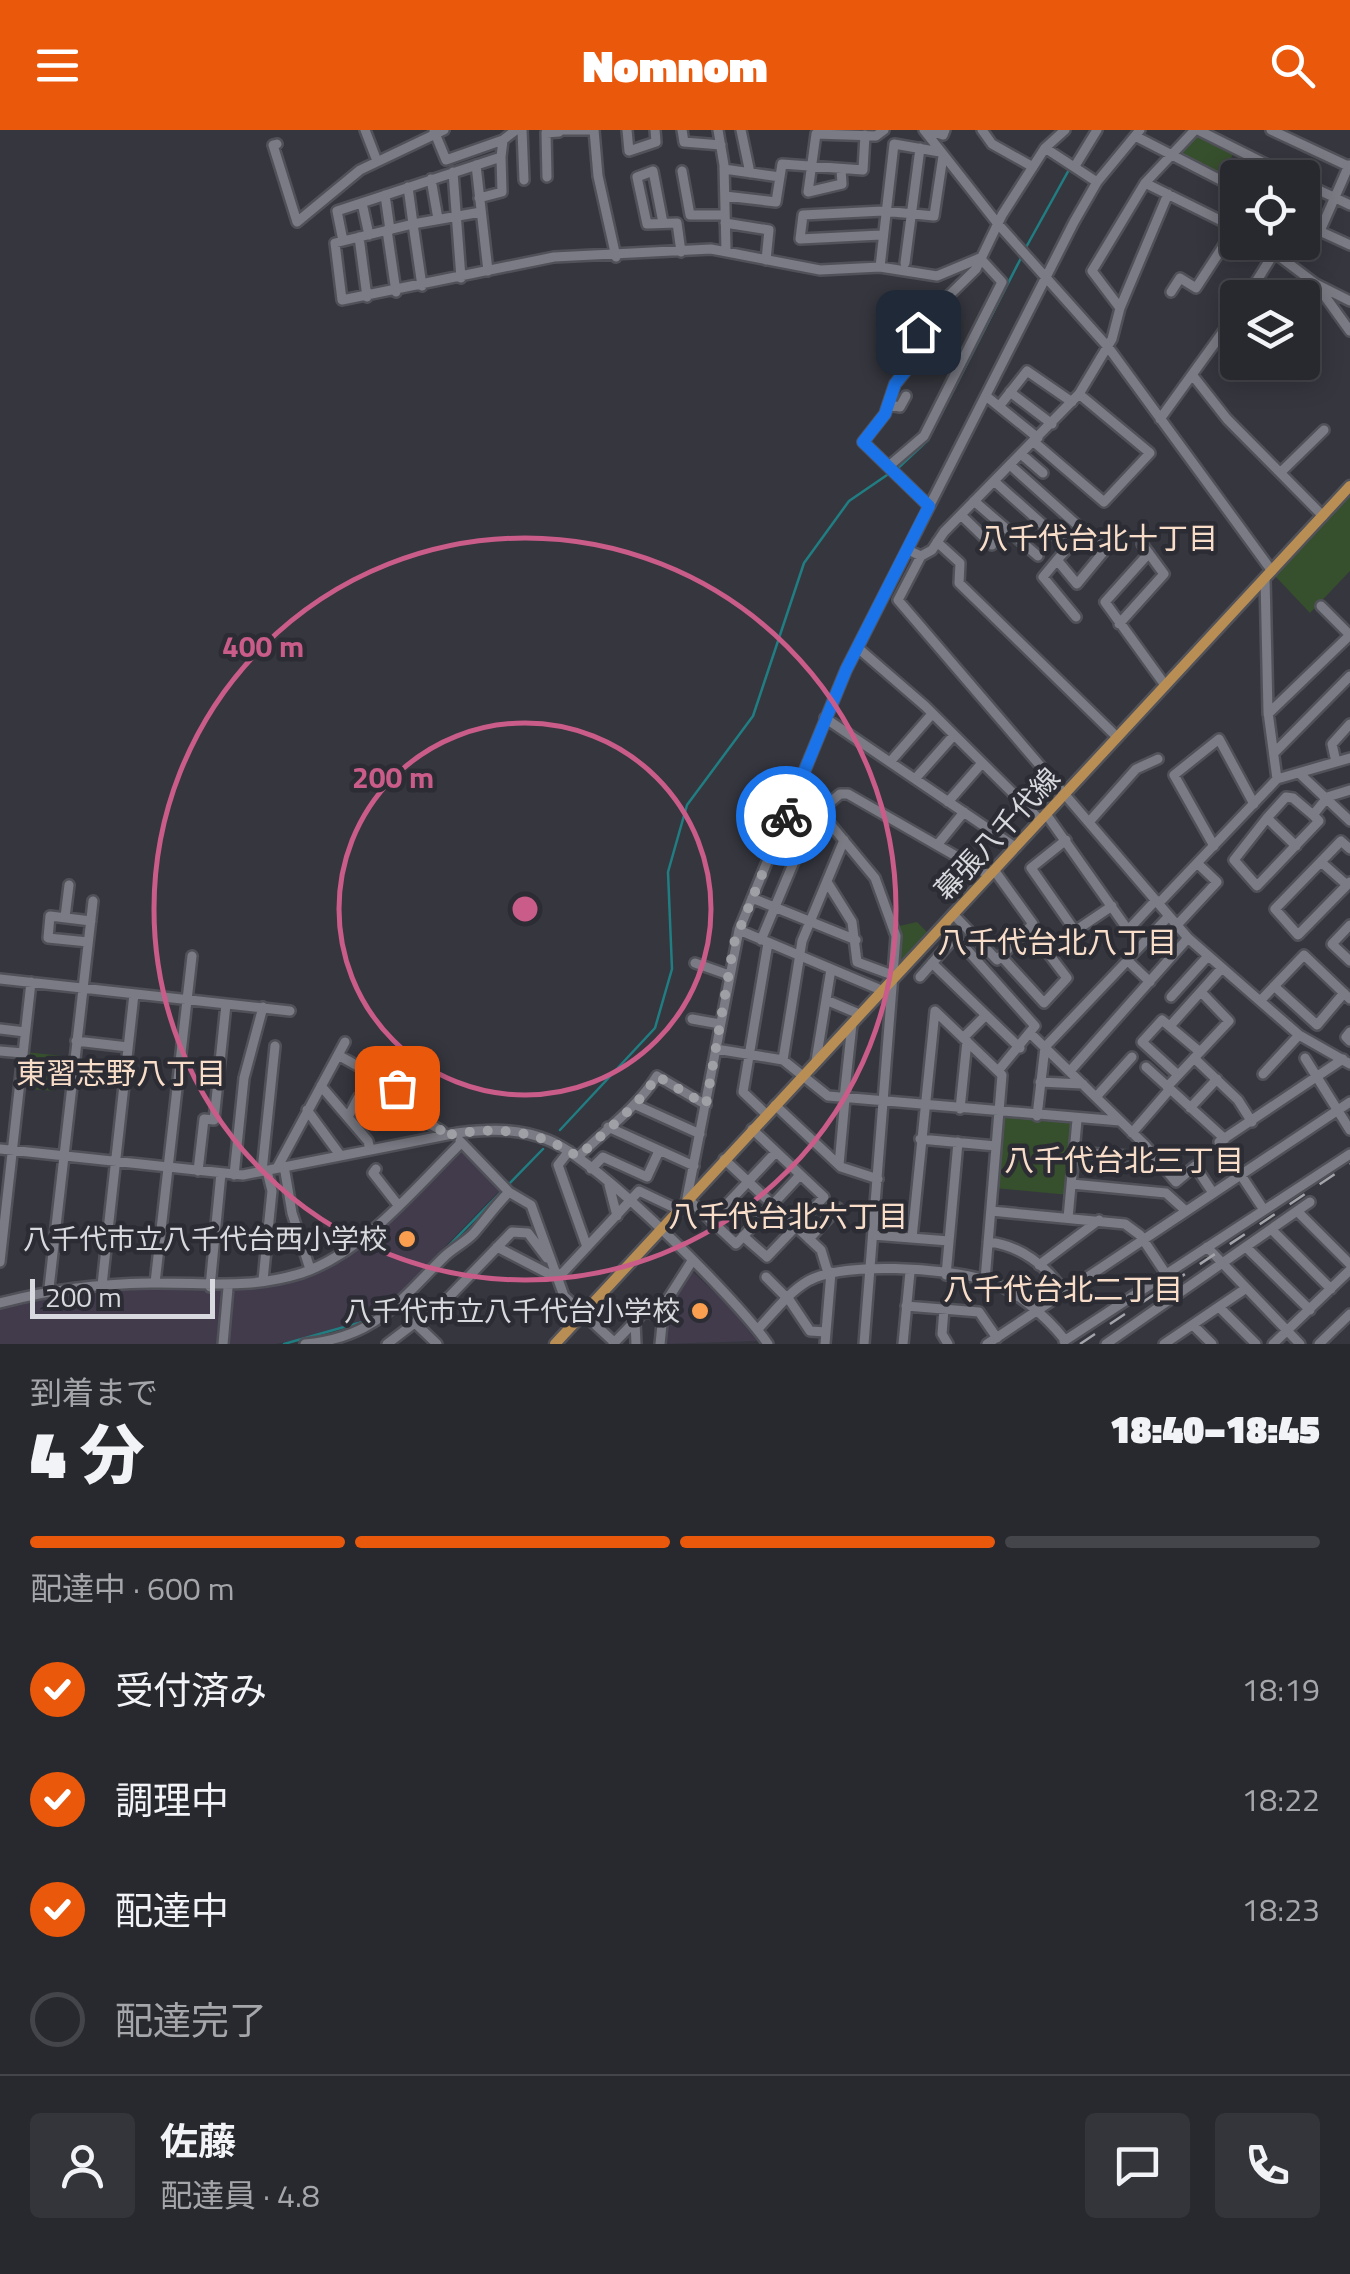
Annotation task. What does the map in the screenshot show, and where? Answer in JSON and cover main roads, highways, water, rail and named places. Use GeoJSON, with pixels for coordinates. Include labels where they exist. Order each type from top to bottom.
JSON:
{"type":"FeatureCollection","features":[{"type":"Feature","properties":{"kind":"main road","name":"幕張八千代線"},"geometry":{"type":"LineString","coordinates":[[554,1344],[1350,486]]}},
{"type":"Feature","properties":{"kind":"waterway"},"geometry":{"type":"LineString","coordinates":[[1024,251],[1091,130]]}},
{"type":"Feature","properties":{"kind":"waterway"},"geometry":{"type":"LineString","coordinates":[[897,469],[928,440],[1021,258]]}},
{"type":"Feature","properties":{"kind":"waterway"},"geometry":{"type":"LineString","coordinates":[[560,1130],[655,1028],[672,969],[668,872],[687,805],[753,716],[804,563],[849,501],[890,473]]}},
{"type":"Feature","properties":{"kind":"waterway"},"geometry":{"type":"LineString","coordinates":[[430,1265],[543,1149]]}},
{"type":"Feature","properties":{"kind":"waterway"},"geometry":{"type":"LineString","coordinates":[[284,1344],[369,1320]]}},
{"type":"Feature","properties":{"kind":"railway"},"geometry":{"type":"LineString","coordinates":[[1080,1344],[1350,1164]]}},
{"type":"Feature","properties":{"kind":"place","name":"八千代市立八千代台西小学校"},"geometry":{"type":"Point","coordinates":[407,1239]}},
{"type":"Feature","properties":{"kind":"place","name":"八千代市立八千代台小学校"},"geometry":{"type":"Point","coordinates":[700,1311]}},
{"type":"Feature","properties":{"kind":"district","name":"八千代台北十丁目"},"geometry":{"type":"Point","coordinates":[1098,539]}},
{"type":"Feature","properties":{"kind":"district","name":"八千代台北八丁目"},"geometry":{"type":"Point","coordinates":[1057,943]}},
{"type":"Feature","properties":{"kind":"district","name":"東習志野八丁目"},"geometry":{"type":"Point","coordinates":[121,1074]}},
{"type":"Feature","properties":{"kind":"district","name":"八千代台北三丁目"},"geometry":{"type":"Point","coordinates":[1124,1161]}},
{"type":"Feature","properties":{"kind":"district","name":"八千代台北六丁目"},"geometry":{"type":"Point","coordinates":[788,1217]}},
{"type":"Feature","properties":{"kind":"district","name":"八千代台北二丁目"},"geometry":{"type":"Point","coordinates":[1063,1290]}}]}
